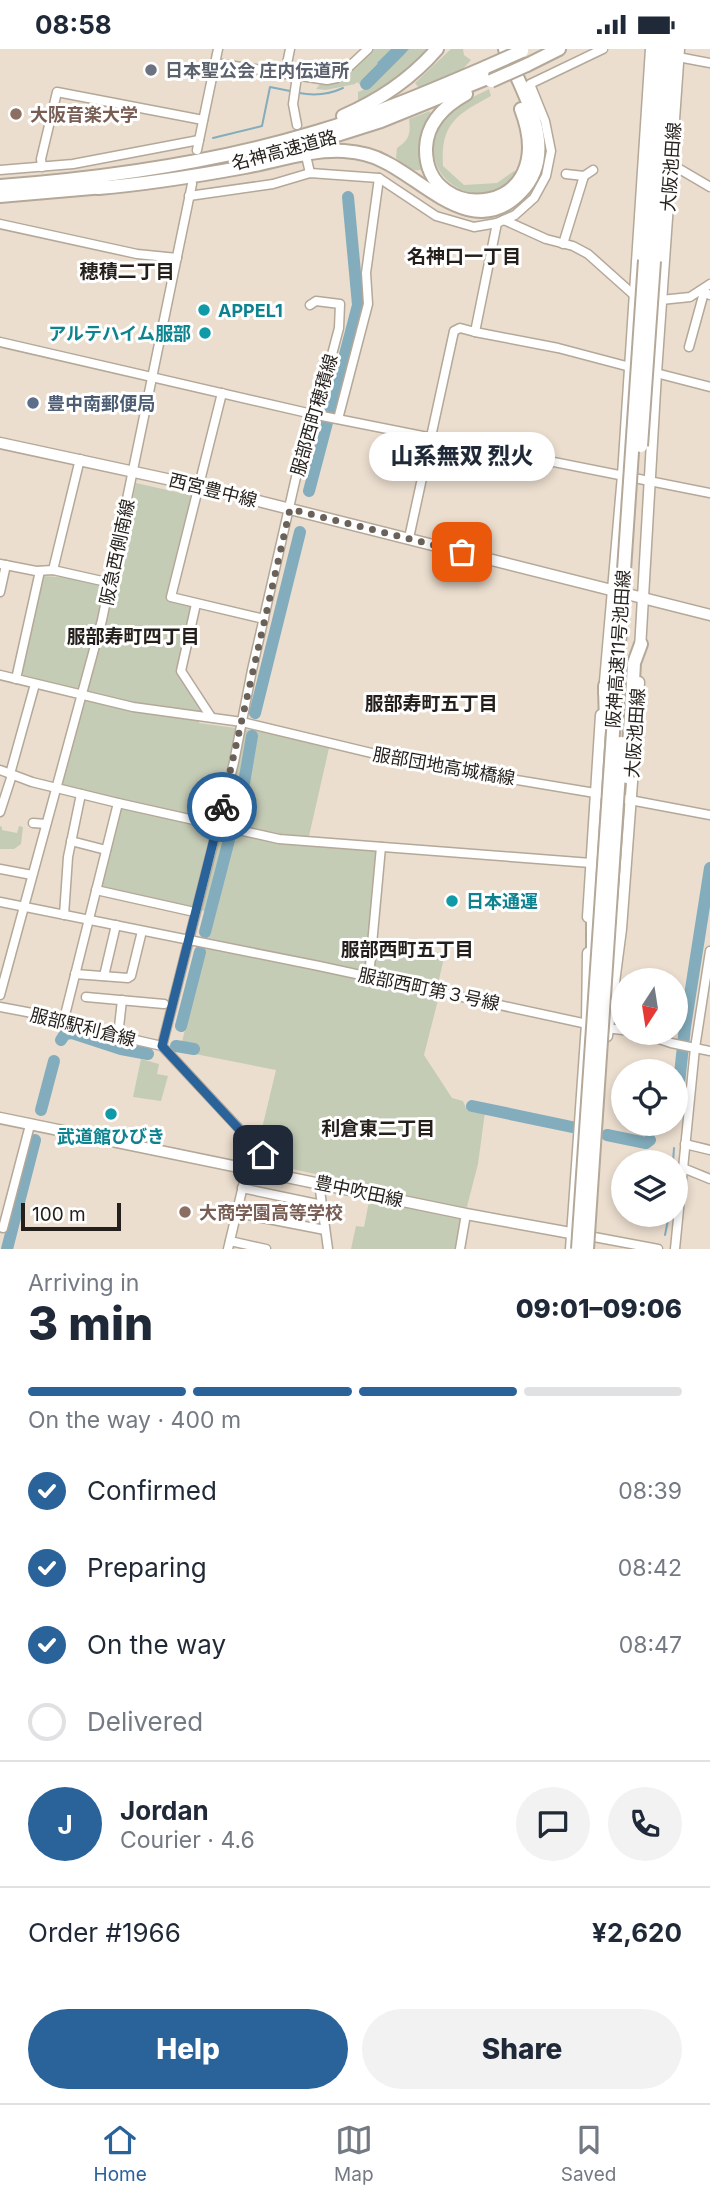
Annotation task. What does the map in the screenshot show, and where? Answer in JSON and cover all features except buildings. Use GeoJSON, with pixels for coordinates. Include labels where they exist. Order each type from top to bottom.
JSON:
{"type":"FeatureCollection","features":[{"type":"Feature","properties":{"kind":"highway"},"geometry":{"type":"LineString","coordinates":[[162,168],[250,147],[331,121],[373,102],[397,86],[437,49]]}},
{"type":"Feature","properties":{"kind":"highway"},"geometry":{"type":"LineString","coordinates":[[489,75],[444,109],[432,126],[426,143],[428,161],[438,183],[451,193],[474,201],[495,198],[509,191],[524,173],[530,156],[526,122],[496,49]]}},
{"type":"Feature","properties":{"kind":"highway"},"geometry":{"type":"LineString","coordinates":[[98,188],[163,181],[314,153],[347,151],[384,161],[454,205],[471,209],[499,207],[515,197],[528,184],[536,166],[539,148],[534,119],[505,49]]}},
{"type":"Feature","properties":{"kind":"highway","name":"名神高速道路"},"geometry":{"type":"LineString","coordinates":[[0,196],[98,188],[190,173],[285,152],[381,121],[526,57],[557,49]]}},
{"type":"Feature","properties":{"kind":"highway","name":"阪神高速11号池田線"},"geometry":{"type":"LineString","coordinates":[[590,1243],[605,1032],[661,49]]}},
{"type":"Feature","properties":{"kind":"highway","name":"阪神高速11号池田線"},"geometry":{"type":"LineString","coordinates":[[578,1249],[649,260],[676,52]]}},
{"type":"Feature","properties":{"kind":"highway","name":"名神高速道路"},"geometry":{"type":"LineString","coordinates":[[0,186],[162,168],[250,150],[326,129],[489,75]]}},
{"type":"Feature","properties":{"kind":"highway"},"geometry":{"type":"LineString","coordinates":[[605,1032],[617,911],[634,663],[640,643]]}},
{"type":"Feature","properties":{"kind":"highway"},"geometry":{"type":"LineString","coordinates":[[594,1007],[593,909],[606,725],[605,686]]}},
{"type":"Feature","properties":{"kind":"main road","name":"大阪池田線"},"geometry":{"type":"LineString","coordinates":[[571,1249],[587,1024],[587,925],[591,863],[623,475],[651,49]]}},
{"type":"Feature","properties":{"kind":"main road","name":"大阪池田線"},"geometry":{"type":"LineString","coordinates":[[605,1032],[621,929],[631,800],[676,52]]}},
{"type":"Feature","properties":{"kind":"main road","name":"西宮豊中線"},"geometry":{"type":"LineString","coordinates":[[0,443],[134,470],[710,615]]}},
{"type":"Feature","properties":{"kind":"main road","name":"豊中吹田線"},"geometry":{"type":"LineString","coordinates":[[0,1118],[466,1214],[572,1233],[590,1243]]}},
{"type":"Feature","properties":{"kind":"main road"},"geometry":{"type":"LineString","coordinates":[[590,1243],[593,1249]]}},
{"type":"Feature","properties":{"kind":"street"},"geometry":{"type":"LineString","coordinates":[[197,150],[218,49]]}},
{"type":"Feature","properties":{"kind":"street"},"geometry":{"type":"LineString","coordinates":[[285,74],[290,49]]}},
{"type":"Feature","properties":{"kind":"street"},"geometry":{"type":"LineString","coordinates":[[215,63],[327,80],[337,78],[368,49]]}},
{"type":"Feature","properties":{"kind":"street"},"geometry":{"type":"LineString","coordinates":[[189,196],[273,184],[310,173],[379,178],[436,216],[474,227],[501,221],[515,215],[534,198],[545,176],[551,151],[545,121],[530,84],[603,49]]}},
{"type":"Feature","properties":{"kind":"street"},"geometry":{"type":"LineString","coordinates":[[676,52],[710,63]]}},
{"type":"Feature","properties":{"kind":"street"},"geometry":{"type":"LineString","coordinates":[[297,76],[293,104],[297,125]]}},
{"type":"Feature","properties":{"kind":"street"},"geometry":{"type":"LineString","coordinates":[[42,167],[57,92],[203,120]]}},
{"type":"Feature","properties":{"kind":"street"},"geometry":{"type":"LineString","coordinates":[[0,170],[72,164],[199,140]]}},
{"type":"Feature","properties":{"kind":"street"},"geometry":{"type":"LineString","coordinates":[[307,160],[310,173]]}},
{"type":"Feature","properties":{"kind":"street"},"geometry":{"type":"LineString","coordinates":[[671,164],[710,187]]}},
{"type":"Feature","properties":{"kind":"street"},"geometry":{"type":"LineString","coordinates":[[563,244],[584,176],[593,170]]}},
{"type":"Feature","properties":{"kind":"street"},"geometry":{"type":"LineString","coordinates":[[566,174],[584,176]]}},
{"type":"Feature","properties":{"kind":"street"},"geometry":{"type":"LineString","coordinates":[[337,419],[368,304],[366,273],[379,178]]}},
{"type":"Feature","properties":{"kind":"street","name":"阪急西側南線"},"geometry":{"type":"LineString","coordinates":[[0,995],[111,583],[192,184]]}},
{"type":"Feature","properties":{"kind":"street"},"geometry":{"type":"LineString","coordinates":[[501,221],[587,254],[635,296]]}},
{"type":"Feature","properties":{"kind":"street"},"geometry":{"type":"LineString","coordinates":[[475,332],[501,221]]}},
{"type":"Feature","properties":{"kind":"street"},"geometry":{"type":"LineString","coordinates":[[0,224],[137,254],[177,258]]}},
{"type":"Feature","properties":{"kind":"street"},"geometry":{"type":"LineString","coordinates":[[689,347],[703,296],[710,285]]}},
{"type":"Feature","properties":{"kind":"street"},"geometry":{"type":"LineString","coordinates":[[661,300],[706,293]]}},
{"type":"Feature","properties":{"kind":"street","name":"服部西町穂積線"},"geometry":{"type":"LineString","coordinates":[[162,1046],[246,723],[264,619],[312,414],[326,377],[339,328],[340,304],[316,301],[310,305]]}},
{"type":"Feature","properties":{"kind":"street"},"geometry":{"type":"LineString","coordinates":[[409,538],[454,331],[460,328],[558,348],[630,367]]}},
{"type":"Feature","properties":{"kind":"street"},"geometry":{"type":"LineString","coordinates":[[0,342],[312,414],[710,493]]}},
{"type":"Feature","properties":{"kind":"street"},"geometry":{"type":"LineString","coordinates":[[656,373],[710,387]]}},
{"type":"Feature","properties":{"kind":"street"},"geometry":{"type":"LineString","coordinates":[[222,393],[171,597],[264,619]]}},
{"type":"Feature","properties":{"kind":"street"},"geometry":{"type":"LineString","coordinates":[[52,570],[80,459]]}},
{"type":"Feature","properties":{"kind":"street"},"geometry":{"type":"LineString","coordinates":[[0,591],[3,565],[40,571],[52,570],[111,583]]}},
{"type":"Feature","properties":{"kind":"street"},"geometry":{"type":"LineString","coordinates":[[16,679],[40,571]]}},
{"type":"Feature","properties":{"kind":"street"},"geometry":{"type":"LineString","coordinates":[[196,604],[181,671],[211,717]]}},
{"type":"Feature","properties":{"kind":"street"},"geometry":{"type":"LineString","coordinates":[[0,675],[149,710],[246,723]]}},
{"type":"Feature","properties":{"kind":"street"},"geometry":{"type":"LineString","coordinates":[[0,811],[35,684]]}},
{"type":"Feature","properties":{"kind":"street","name":"服部団地高城橋線"},"geometry":{"type":"LineString","coordinates":[[246,723],[409,762],[710,815]]}},
{"type":"Feature","properties":{"kind":"street"},"geometry":{"type":"LineString","coordinates":[[0,770],[56,788],[279,839],[591,863]]}},
{"type":"Feature","properties":{"kind":"street"},"geometry":{"type":"LineString","coordinates":[[64,915],[71,841],[81,794]]}},
{"type":"Feature","properties":{"kind":"street"},"geometry":{"type":"LineString","coordinates":[[64,1019],[118,803]]}},
{"type":"Feature","properties":{"kind":"street"},"geometry":{"type":"LineString","coordinates":[[33,823],[46,824]]}},
{"type":"Feature","properties":{"kind":"street"},"geometry":{"type":"LineString","coordinates":[[71,841],[106,851]]}},
{"type":"Feature","properties":{"kind":"street"},"geometry":{"type":"LineString","coordinates":[[369,977],[381,847]]}},
{"type":"Feature","properties":{"kind":"street"},"geometry":{"type":"LineString","coordinates":[[0,869],[32,876]]}},
{"type":"Feature","properties":{"kind":"street"},"geometry":{"type":"LineString","coordinates":[[96,890],[190,911]]}},
{"type":"Feature","properties":{"kind":"street"},"geometry":{"type":"LineString","coordinates":[[0,902],[188,939]]}},
{"type":"Feature","properties":{"kind":"street"},"geometry":{"type":"LineString","coordinates":[[104,976],[116,925]]}},
{"type":"Feature","properties":{"kind":"street"},"geometry":{"type":"LineString","coordinates":[[75,974],[128,978],[131,976],[142,931]]}},
{"type":"Feature","properties":{"kind":"street","name":"服部西町第３号線"},"geometry":{"type":"LineString","coordinates":[[188,939],[611,1031]]}},
{"type":"Feature","properties":{"kind":"street"},"geometry":{"type":"LineString","coordinates":[[684,1150],[692,1048],[710,951]]}},
{"type":"Feature","properties":{"kind":"street"},"geometry":{"type":"LineString","coordinates":[[86,997],[164,1004]]}},
{"type":"Feature","properties":{"kind":"street"},"geometry":{"type":"LineString","coordinates":[[118,1036],[122,1000]]}},
{"type":"Feature","properties":{"kind":"street","name":"服部駅利倉線"},"geometry":{"type":"LineString","coordinates":[[0,1007],[64,1019],[162,1046]]}},
{"type":"Feature","properties":{"kind":"street"},"geometry":{"type":"LineString","coordinates":[[682,1045],[710,1051]]}},
{"type":"Feature","properties":{"kind":"street"},"geometry":{"type":"LineString","coordinates":[[162,1046],[273,1165],[274,1174]]}},
{"type":"Feature","properties":{"kind":"street"},"geometry":{"type":"LineString","coordinates":[[3,1228],[36,1126]]}},
{"type":"Feature","properties":{"kind":"street"},"geometry":{"type":"LineString","coordinates":[[253,1144],[229,1245],[266,1249]]}},
{"type":"Feature","properties":{"kind":"street"},"geometry":{"type":"LineString","coordinates":[[685,1144],[710,1150]]}},
{"type":"Feature","properties":{"kind":"street"},"geometry":{"type":"LineString","coordinates":[[688,1170],[710,1179]]}},
{"type":"Feature","properties":{"kind":"street"},"geometry":{"type":"LineString","coordinates":[[319,1183],[328,1249]]}},
{"type":"Feature","properties":{"kind":"street"},"geometry":{"type":"LineString","coordinates":[[242,1188],[322,1205]]}},
{"type":"Feature","properties":{"kind":"street"},"geometry":{"type":"LineString","coordinates":[[237,1213],[326,1230]]}},
{"type":"Feature","properties":{"kind":"street"},"geometry":{"type":"LineString","coordinates":[[460,1249],[466,1214]]}},
{"type":"Feature","properties":{"kind":"street"},"geometry":{"type":"LineString","coordinates":[[675,1249],[677,1227]]}},
{"type":"Feature","properties":{"kind":"street"},"geometry":{"type":"LineString","coordinates":[[590,1243],[658,1249]]}},
{"type":"Feature","properties":{"kind":"green space"},"geometry":{"type":"Polygon","coordinates":[[[373,49],[428,49],[396,79],[358,102],[358,92],[365,89],[357,82],[326,90],[316,89],[321,83],[343,76],[373,49]]]}},
{"type":"Feature","properties":{"kind":"green space"},"geometry":{"type":"Polygon","coordinates":[[[451,49],[463,49],[464,55],[471,60],[460,72],[419,88],[415,83],[451,49]]]}},
{"type":"Feature","properties":{"kind":"green space"},"geometry":{"type":"Polygon","coordinates":[[[489,89],[491,96],[469,108],[448,130],[443,166],[464,185],[497,183],[514,171],[517,174],[504,187],[488,193],[472,193],[457,187],[444,177],[436,164],[434,147],[439,129],[450,112],[489,89]]]}},
{"type":"Feature","properties":{"kind":"green space"},"geometry":{"type":"Polygon","coordinates":[[[430,111],[431,117],[423,129],[420,142],[423,169],[411,169],[396,158],[397,148],[408,136],[409,119],[430,111]]]}},
{"type":"Feature","properties":{"kind":"green space"},"geometry":{"type":"Polygon","coordinates":[[[136,483],[194,496],[168,600],[189,605],[192,610],[178,672],[201,708],[199,723],[265,732],[329,748],[307,845],[373,850],[377,853],[369,948],[407,956],[429,951],[445,953],[436,993],[439,996],[424,1055],[452,1098],[463,1101],[466,1108],[485,1112],[478,1164],[456,1249],[351,1249],[356,1226],[364,1227],[372,1186],[278,1166],[258,1145],[276,1070],[195,1054],[196,1045],[182,1042],[213,913],[103,889],[101,886],[121,801],[61,785],[86,693],[22,678],[20,673],[42,576],[62,577],[114,589],[136,483]]]}},
{"type":"Feature","properties":{"kind":"green space"},"geometry":{"type":"Polygon","coordinates":[[[0,826],[2,830],[17,833],[19,826],[23,827],[21,844],[14,849],[0,849],[0,826]]]}},
{"type":"Feature","properties":{"kind":"green space"},"geometry":{"type":"Polygon","coordinates":[[[141,1059],[159,1064],[157,1074],[168,1076],[161,1101],[133,1097],[141,1059]]]}},
{"type":"Feature","properties":{"kind":"water"},"geometry":{"type":"Polygon","coordinates":[[[391,49],[409,49],[386,72],[377,63],[391,49]]]}},
{"type":"Feature","properties":{"kind":"waterway"},"geometry":{"type":"LineString","coordinates":[[366,84],[401,49]]}},
{"type":"Feature","properties":{"kind":"waterway"},"geometry":{"type":"LineString","coordinates":[[213,138],[262,126],[270,87],[290,91]]}},
{"type":"Feature","properties":{"kind":"waterway"},"geometry":{"type":"LineString","coordinates":[[299,93],[321,94],[343,88]]}},
{"type":"Feature","properties":{"kind":"waterway"},"geometry":{"type":"LineString","coordinates":[[309,491],[358,305],[348,197]]}},
{"type":"Feature","properties":{"kind":"waterway"},"geometry":{"type":"LineString","coordinates":[[255,713],[300,532]]}},
{"type":"Feature","properties":{"kind":"waterway"},"geometry":{"type":"LineString","coordinates":[[233,821],[244,783],[252,736]]}},
{"type":"Feature","properties":{"kind":"waterway"},"geometry":{"type":"LineString","coordinates":[[205,932],[229,840]]}},
{"type":"Feature","properties":{"kind":"waterway"},"geometry":{"type":"LineString","coordinates":[[682,1059],[710,868]]}},
{"type":"Feature","properties":{"kind":"waterway"},"geometry":{"type":"LineString","coordinates":[[181,1026],[200,952]]}},
{"type":"Feature","properties":{"kind":"waterway"},"geometry":{"type":"LineString","coordinates":[[61,1040],[65,1034],[72,1033],[121,1049],[148,1054]]}},
{"type":"Feature","properties":{"kind":"waterway"},"geometry":{"type":"LineString","coordinates":[[176,1046],[194,1049]]}},
{"type":"Feature","properties":{"kind":"waterway"},"geometry":{"type":"LineString","coordinates":[[41,1110],[54,1061]]}},
{"type":"Feature","properties":{"kind":"waterway"},"geometry":{"type":"LineString","coordinates":[[472,1106],[572,1127]]}},
{"type":"Feature","properties":{"kind":"waterway"},"geometry":{"type":"LineString","coordinates":[[607,1135],[646,1143],[650,1140]]}},
{"type":"Feature","properties":{"kind":"waterway"},"geometry":{"type":"LineString","coordinates":[[7,1249],[35,1140]]}},
{"type":"Feature","properties":{"kind":"waterway"},"geometry":{"type":"LineString","coordinates":[[665,1235],[667,1227]]}},
{"type":"Feature","properties":{"kind":"way so far"},"geometry":{"type":"LineString","coordinates":[[222,807],[290,509],[462,552]]}},
{"type":"Feature","properties":{"kind":"place","name":"日本聖公会 庄内伝道所"},"geometry":{"type":"Point","coordinates":[151,70]}},
{"type":"Feature","properties":{"kind":"place","name":"大阪音楽大学"},"geometry":{"type":"Point","coordinates":[16,114]}},
{"type":"Feature","properties":{"kind":"place","name":"APPEL1"},"geometry":{"type":"Point","coordinates":[204,310]}},
{"type":"Feature","properties":{"kind":"place","name":"アルテハイム服部"},"geometry":{"type":"Point","coordinates":[205,333]}},
{"type":"Feature","properties":{"kind":"place","name":"豊中南郵便局"},"geometry":{"type":"Point","coordinates":[33,403]}},
{"type":"Feature","properties":{"kind":"place","name":"山系無双 烈火"},"geometry":{"type":"Point","coordinates":[462,552]}},
{"type":"Feature","properties":{"kind":"place","name":"日本通運"},"geometry":{"type":"Point","coordinates":[452,901]}},
{"type":"Feature","properties":{"kind":"place","name":"武道館ひびき"},"geometry":{"type":"Point","coordinates":[111,1114]}},
{"type":"Feature","properties":{"kind":"place","name":"大商学園高等学校"},"geometry":{"type":"Point","coordinates":[185,1212]}},
{"type":"Feature","properties":{"kind":"district","name":"名神口一丁目"},"geometry":{"type":"Point","coordinates":[464,256]}},
{"type":"Feature","properties":{"kind":"district","name":"穂積二丁目"},"geometry":{"type":"Point","coordinates":[127,271]}},
{"type":"Feature","properties":{"kind":"district","name":"服部寿町四丁目"},"geometry":{"type":"Point","coordinates":[133,636]}},
{"type":"Feature","properties":{"kind":"district","name":"服部寿町五丁目"},"geometry":{"type":"Point","coordinates":[431,703]}},
{"type":"Feature","properties":{"kind":"district","name":"服部西町五丁目"},"geometry":{"type":"Point","coordinates":[407,949]}},
{"type":"Feature","properties":{"kind":"district","name":"利倉東二丁目"},"geometry":{"type":"Point","coordinates":[378,1128]}},
{"type":"Feature","properties":{"kind":"route"},"geometry":{"type":"LineString","coordinates":[[222,807],[162,1046],[263,1155]]}}]}
